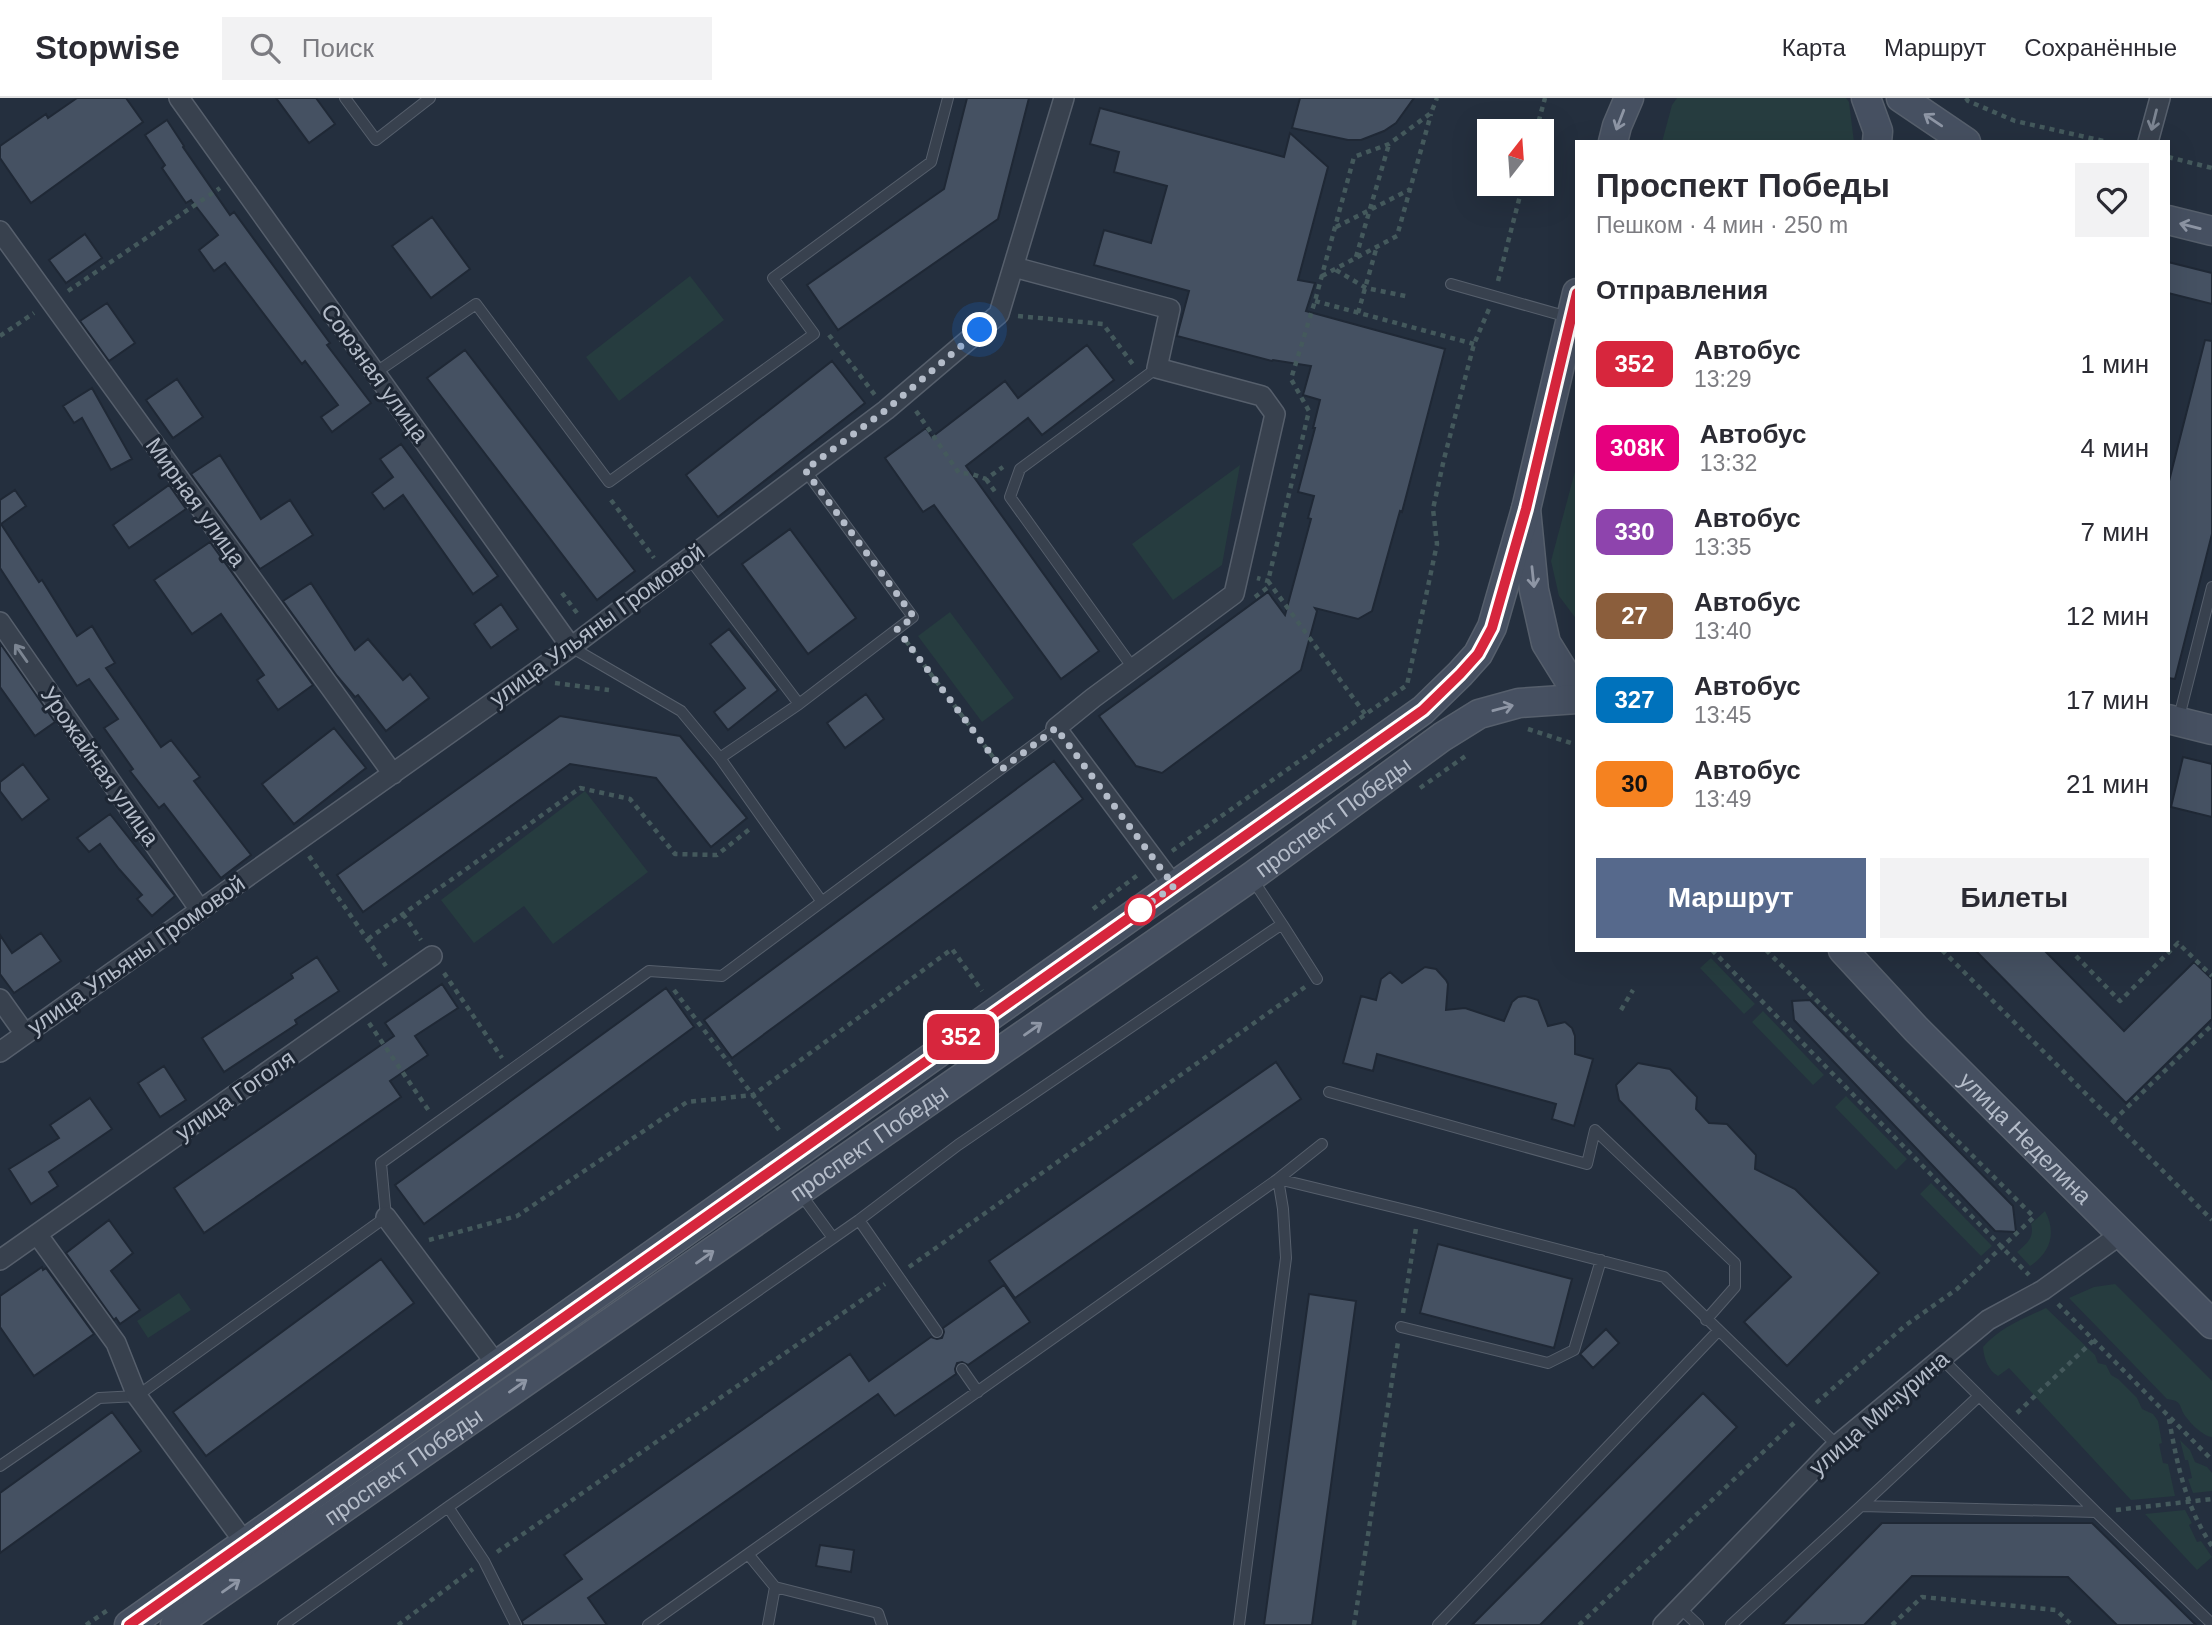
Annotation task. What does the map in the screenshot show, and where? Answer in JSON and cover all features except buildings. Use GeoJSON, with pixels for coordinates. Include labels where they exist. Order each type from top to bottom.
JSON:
{"type":"FeatureCollection","features":[{"type":"Feature","properties":{"kind":"main road"},"geometry":{"type":"LineString","coordinates":[[1614,140],[1629,98]]}},
{"type":"Feature","properties":{"kind":"main road"},"geometry":{"type":"LineString","coordinates":[[1866,98],[1878,131],[1877,140]]}},
{"type":"Feature","properties":{"kind":"main road"},"geometry":{"type":"LineString","coordinates":[[1901,98],[1963,140]]}},
{"type":"Feature","properties":{"kind":"main road"},"geometry":{"type":"LineString","coordinates":[[2170,220],[2212,231]]}},
{"type":"Feature","properties":{"kind":"main road","name":"проспект Победы"},"geometry":{"type":"LineString","coordinates":[[129,1625],[1423,710],[1478,654],[1492,628],[1526,509],[1574,306]]}},
{"type":"Feature","properties":{"kind":"main road"},"geometry":{"type":"LineString","coordinates":[[1526,509],[1534,590],[1546,643],[1575,690]]}},
{"type":"Feature","properties":{"kind":"main road","name":"проспект Победы"},"geometry":{"type":"LineString","coordinates":[[175,1625],[1251,877],[1442,737],[1479,714],[1519,703],[1575,699]]}},
{"type":"Feature","properties":{"kind":"main road"},"geometry":{"type":"LineString","coordinates":[[2173,720],[2212,730]]}},
{"type":"Feature","properties":{"kind":"main road","name":"улица Неделина"},"geometry":{"type":"LineString","coordinates":[[1845,952],[1916,1030],[2206,1314]]}},
{"type":"Feature","properties":{"kind":"street","name":"Союзная улица"},"geometry":{"type":"LineString","coordinates":[[179,98],[571,647]]}},
{"type":"Feature","properties":{"kind":"street"},"geometry":{"type":"LineString","coordinates":[[999,314],[1064,98]]}},
{"type":"Feature","properties":{"kind":"street"},"geometry":{"type":"LineString","coordinates":[[2149,140],[2160,98]]}},
{"type":"Feature","properties":{"kind":"street","name":"Мирная улица"},"geometry":{"type":"LineString","coordinates":[[0,231],[393,774]]}},
{"type":"Feature","properties":{"kind":"street"},"geometry":{"type":"LineString","coordinates":[[1014,267],[1170,309],[1150,374],[1262,396],[1275,414],[1234,594],[1132,668],[1056,728],[1174,886]]}},
{"type":"Feature","properties":{"kind":"street","name":"улица Ульяны Громовой"},"geometry":{"type":"LineString","coordinates":[[0,1052],[571,647],[886,410],[999,314]]}},
{"type":"Feature","properties":{"kind":"street","name":"Урожайная улица"},"geometry":{"type":"LineString","coordinates":[[0,622],[200,910]]}},
{"type":"Feature","properties":{"kind":"street","name":"улица Гоголя"},"geometry":{"type":"LineString","coordinates":[[0,1260],[432,956]]}},
{"type":"Feature","properties":{"kind":"street"},"geometry":{"type":"LineString","coordinates":[[0,999],[25,1034]]}},
{"type":"Feature","properties":{"kind":"street"},"geometry":{"type":"LineString","coordinates":[[386,1217],[497,1365]]}},
{"type":"Feature","properties":{"kind":"street"},"geometry":{"type":"LineString","coordinates":[[37,1234],[116,1343],[136,1396],[245,1544]]}},
{"type":"Feature","properties":{"kind":"street","name":"улица Мичурина"},"geometry":{"type":"LineString","coordinates":[[1663,1625],[1837,1445],[1988,1320],[2043,1290],[2122,1234]]}},
{"type":"Feature","properties":{"kind":"lane"},"geometry":{"type":"LineString","coordinates":[[345,98],[376,140],[430,98]]}},
{"type":"Feature","properties":{"kind":"lane"},"geometry":{"type":"LineString","coordinates":[[375,373],[476,304],[609,482],[814,334],[773,278],[931,162],[948,98]]}},
{"type":"Feature","properties":{"kind":"lane"},"geometry":{"type":"LineString","coordinates":[[1451,284],[1494,297],[1574,306]]}},
{"type":"Feature","properties":{"kind":"lane"},"geometry":{"type":"LineString","coordinates":[[1132,668],[1010,497],[1020,468],[1150,374]]}},
{"type":"Feature","properties":{"kind":"lane"},"geometry":{"type":"LineString","coordinates":[[720,758],[799,704],[914,617],[805,470]]}},
{"type":"Feature","properties":{"kind":"lane"},"geometry":{"type":"LineString","coordinates":[[689,558],[799,704]]}},
{"type":"Feature","properties":{"kind":"lane"},"geometry":{"type":"LineString","coordinates":[[2173,720],[2212,587]]}},
{"type":"Feature","properties":{"kind":"lane"},"geometry":{"type":"LineString","coordinates":[[571,647],[681,710],[720,758],[822,902]]}},
{"type":"Feature","properties":{"kind":"lane"},"geometry":{"type":"LineString","coordinates":[[0,1466],[99,1398],[136,1396],[386,1217],[380,1163],[649,971],[722,976],[1056,728]]}},
{"type":"Feature","properties":{"kind":"lane"},"geometry":{"type":"LineString","coordinates":[[1251,877],[1317,979]]}},
{"type":"Feature","properties":{"kind":"lane"},"geometry":{"type":"LineString","coordinates":[[283,1625],[447,1507],[859,1220],[958,1145],[1282,924]]}},
{"type":"Feature","properties":{"kind":"lane"},"geometry":{"type":"LineString","coordinates":[[1329,1092],[1587,1164],[1595,1130],[1735,1263],[1735,1287],[1706,1320]]}},
{"type":"Feature","properties":{"kind":"lane"},"geometry":{"type":"LineString","coordinates":[[648,1625],[1278,1180],[1322,1144]]}},
{"type":"Feature","properties":{"kind":"lane"},"geometry":{"type":"LineString","coordinates":[[1278,1180],[1418,1213],[1664,1277],[1837,1445]]}},
{"type":"Feature","properties":{"kind":"lane"},"geometry":{"type":"LineString","coordinates":[[1239,1625],[1286,1258],[1278,1180]]}},
{"type":"Feature","properties":{"kind":"lane"},"geometry":{"type":"LineString","coordinates":[[799,1191],[833,1238]]}},
{"type":"Feature","properties":{"kind":"lane"},"geometry":{"type":"LineString","coordinates":[[859,1220],[937,1332]]}},
{"type":"Feature","properties":{"kind":"lane"},"geometry":{"type":"LineString","coordinates":[[1401,1327],[1548,1363],[1574,1350],[1601,1260]]}},
{"type":"Feature","properties":{"kind":"lane"},"geometry":{"type":"LineString","coordinates":[[1438,1625],[1718,1331]]}},
{"type":"Feature","properties":{"kind":"lane"},"geometry":{"type":"LineString","coordinates":[[1941,1358],[2212,1624]]}},
{"type":"Feature","properties":{"kind":"lane"},"geometry":{"type":"LineString","coordinates":[[962,1369],[978,1392]]}},
{"type":"Feature","properties":{"kind":"lane"},"geometry":{"type":"LineString","coordinates":[[1731,1625],[1979,1396]]}},
{"type":"Feature","properties":{"kind":"lane"},"geometry":{"type":"LineString","coordinates":[[1861,1506],[2096,1512]]}},
{"type":"Feature","properties":{"kind":"lane"},"geometry":{"type":"LineString","coordinates":[[447,1507],[484,1561],[516,1625]]}},
{"type":"Feature","properties":{"kind":"lane"},"geometry":{"type":"LineString","coordinates":[[748,1554],[775,1587],[878,1613],[882,1625]]}},
{"type":"Feature","properties":{"kind":"lane"},"geometry":{"type":"LineString","coordinates":[[768,1625],[775,1587]]}},
{"type":"Feature","properties":{"kind":"lane"},"geometry":{"type":"LineString","coordinates":[[1680,1608],[1698,1625]]}},
{"type":"Feature","properties":{"kind":"path"},"geometry":{"type":"LineString","coordinates":[[1322,277],[1397,236],[1437,98]]}},
{"type":"Feature","properties":{"kind":"path"},"geometry":{"type":"LineString","coordinates":[[1539,119],[1545,98]]}},
{"type":"Feature","properties":{"kind":"path"},"geometry":{"type":"LineString","coordinates":[[1966,98],[2015,121],[2099,140]]}},
{"type":"Feature","properties":{"kind":"path"},"geometry":{"type":"LineString","coordinates":[[1365,714],[1268,581],[1309,411],[1291,379],[1354,157],[1389,144],[1431,113]]}},
{"type":"Feature","properties":{"kind":"path"},"geometry":{"type":"LineString","coordinates":[[1356,258],[1389,144]]}},
{"type":"Feature","properties":{"kind":"path"},"geometry":{"type":"LineString","coordinates":[[2170,158],[2212,168]]}},
{"type":"Feature","properties":{"kind":"path"},"geometry":{"type":"LineString","coordinates":[[0,336],[236,178]]}},
{"type":"Feature","properties":{"kind":"path"},"geometry":{"type":"LineString","coordinates":[[1335,227],[1410,189]]}},
{"type":"Feature","properties":{"kind":"path"},"geometry":{"type":"LineString","coordinates":[[1156,862],[1406,685],[1437,544],[1433,509],[1444,459],[1475,344],[1494,297],[1520,196]]}},
{"type":"Feature","properties":{"kind":"path"},"geometry":{"type":"LineString","coordinates":[[1358,313],[1377,246]]}},
{"type":"Feature","properties":{"kind":"path"},"geometry":{"type":"LineString","coordinates":[[1335,270],[1366,288],[1410,297]]}},
{"type":"Feature","properties":{"kind":"path"},"geometry":{"type":"LineString","coordinates":[[1315,301],[1475,344]]}},
{"type":"Feature","properties":{"kind":"path"},"geometry":{"type":"LineString","coordinates":[[999,314],[1103,324],[1150,374]]}},
{"type":"Feature","properties":{"kind":"path"},"geometry":{"type":"LineString","coordinates":[[814,334],[828,334],[886,410]]}},
{"type":"Feature","properties":{"kind":"path"},"geometry":{"type":"LineString","coordinates":[[904,395],[959,473],[986,479],[1007,463]]}},
{"type":"Feature","properties":{"kind":"path"},"geometry":{"type":"LineString","coordinates":[[607,503],[611,500],[660,565]]}},
{"type":"Feature","properties":{"kind":"path"},"geometry":{"type":"LineString","coordinates":[[897,629],[1002,769]]}},
{"type":"Feature","properties":{"kind":"path"},"geometry":{"type":"LineString","coordinates":[[548,682],[615,691]]}},
{"type":"Feature","properties":{"kind":"path"},"geometry":{"type":"LineString","coordinates":[[1524,728],[1575,745]]}},
{"type":"Feature","properties":{"kind":"path"},"geometry":{"type":"LineString","coordinates":[[1413,793],[1469,753]]}},
{"type":"Feature","properties":{"kind":"path"},"geometry":{"type":"LineString","coordinates":[[368,939],[580,788],[630,799],[675,854],[717,855],[763,819]]}},
{"type":"Feature","properties":{"kind":"path"},"geometry":{"type":"LineString","coordinates":[[298,841],[397,981]]}},
{"type":"Feature","properties":{"kind":"path"},"geometry":{"type":"LineString","coordinates":[[403,914],[511,1070]]}},
{"type":"Feature","properties":{"kind":"path"},"geometry":{"type":"LineString","coordinates":[[2170,951],[2178,943],[2212,976]]}},
{"type":"Feature","properties":{"kind":"path"},"geometry":{"type":"LineString","coordinates":[[408,1246],[517,1216],[687,1102],[753,1095],[952,949],[982,991]]}},
{"type":"Feature","properties":{"kind":"path"},"geometry":{"type":"LineString","coordinates":[[1714,952],[2212,1460]]}},
{"type":"Feature","properties":{"kind":"path"},"geometry":{"type":"LineString","coordinates":[[1579,1625],[1804,1414],[1906,1325],[1957,1289],[2034,1217],[1768,952]]}},
{"type":"Feature","properties":{"kind":"path"},"geometry":{"type":"LineString","coordinates":[[1944,952],[2212,1220]]}},
{"type":"Feature","properties":{"kind":"path"},"geometry":{"type":"LineString","coordinates":[[2076,956],[2120,1001],[2169,952]]}},
{"type":"Feature","properties":{"kind":"path"},"geometry":{"type":"LineString","coordinates":[[661,972],[784,1136]]}},
{"type":"Feature","properties":{"kind":"path"},"geometry":{"type":"LineString","coordinates":[[398,1625],[484,1561],[897,1276],[1317,979]]}},
{"type":"Feature","properties":{"kind":"path"},"geometry":{"type":"LineString","coordinates":[[1621,1010],[1633,990]]}},
{"type":"Feature","properties":{"kind":"path"},"geometry":{"type":"LineString","coordinates":[[359,1008],[437,1123]]}},
{"type":"Feature","properties":{"kind":"path"},"geometry":{"type":"LineString","coordinates":[[2112,1121],[2212,1025]]}},
{"type":"Feature","properties":{"kind":"path"},"geometry":{"type":"LineString","coordinates":[[1354,1625],[1418,1213]]}},
{"type":"Feature","properties":{"kind":"path"},"geometry":{"type":"LineString","coordinates":[[2007,1423],[2094,1340]]}},
{"type":"Feature","properties":{"kind":"path"},"geometry":{"type":"LineString","coordinates":[[2168,1417],[2177,1465],[2189,1502],[2212,1546]]}},
{"type":"Feature","properties":{"kind":"path"},"geometry":{"type":"LineString","coordinates":[[2096,1512],[2212,1499]]}},
{"type":"Feature","properties":{"kind":"path"},"geometry":{"type":"LineString","coordinates":[[1892,1625],[1922,1597],[2056,1610],[2072,1625]]}},
{"type":"Feature","properties":{"kind":"green space"},"geometry":{"type":"Polygon","coordinates":[[[1677,98],[1846,98],[1849,102],[1854,140],[1663,140],[1672,105],[1677,98]]]}},
{"type":"Feature","properties":{"kind":"green space"},"geometry":{"type":"Polygon","coordinates":[[[690,276],[724,320],[619,401],[586,357],[690,276]]]}},
{"type":"Feature","properties":{"kind":"green space"},"geometry":{"type":"Polygon","coordinates":[[[1240,465],[1222,565],[1173,600],[1132,544],[1240,465]]]}},
{"type":"Feature","properties":{"kind":"green space"},"geometry":{"type":"Polygon","coordinates":[[[1575,471],[1575,617],[1559,596],[1551,561],[1575,471]]]}},
{"type":"Feature","properties":{"kind":"green space"},"geometry":{"type":"Polygon","coordinates":[[[950,612],[1014,698],[982,722],[918,636],[950,612]]]}},
{"type":"Feature","properties":{"kind":"green space"},"geometry":{"type":"Polygon","coordinates":[[[585,791],[648,872],[553,944],[524,906],[474,943],[441,900],[585,791]]]}},
{"type":"Feature","properties":{"kind":"green space"},"geometry":{"type":"Polygon","coordinates":[[[1711,958],[1755,1004],[1744,1014],[1700,968],[1711,958]]]}},
{"type":"Feature","properties":{"kind":"green space"},"geometry":{"type":"Polygon","coordinates":[[[1763,1011],[1824,1075],[1813,1085],[1752,1022],[1763,1011]]]}},
{"type":"Feature","properties":{"kind":"green space"},"geometry":{"type":"Polygon","coordinates":[[[1846,1096],[1907,1159],[1896,1170],[1835,1107],[1846,1096]]]}},
{"type":"Feature","properties":{"kind":"green space"},"geometry":{"type":"Polygon","coordinates":[[[1931,1183],[1992,1246],[1981,1256],[1920,1194],[1931,1183]]]}},
{"type":"Feature","properties":{"kind":"green space"},"geometry":{"type":"Polygon","coordinates":[[[2045,1211],[2051,1235],[2047,1249],[2030,1266],[2017,1252],[2031,1237],[2031,1224],[2045,1211]]]}},
{"type":"Feature","properties":{"kind":"green space"},"geometry":{"type":"Polygon","coordinates":[[[2115,1284],[2212,1381],[2212,1437],[2194,1426],[2178,1403],[2167,1399],[2069,1298],[2094,1287],[2115,1284]]]}},
{"type":"Feature","properties":{"kind":"green space"},"geometry":{"type":"Polygon","coordinates":[[[179,1293],[191,1310],[148,1338],[137,1321],[179,1293]]]}},
{"type":"Feature","properties":{"kind":"green space"},"geometry":{"type":"Polygon","coordinates":[[[2046,1308],[2095,1355],[2098,1363],[2106,1365],[2111,1375],[2137,1398],[2142,1409],[2153,1414],[2158,1421],[2163,1463],[2168,1464],[2175,1496],[2131,1500],[2009,1368],[1998,1376],[1989,1367],[1983,1347],[1989,1340],[2012,1324],[2046,1308]]]}},
{"type":"Feature","properties":{"kind":"green space"},"geometry":{"type":"Polygon","coordinates":[[[2180,1440],[2190,1450],[2195,1462],[2207,1467],[2212,1473],[2212,1491],[2193,1493],[2188,1479],[2192,1478],[2188,1460],[2185,1460],[2180,1440]]]}},
{"type":"Feature","properties":{"kind":"green space"},"geometry":{"type":"Polygon","coordinates":[[[2185,1510],[2197,1542],[2201,1541],[2212,1557],[2197,1570],[2145,1514],[2185,1510]]]}},
{"type":"Feature","properties":{"kind":"bus line","name":"352"},"geometry":{"type":"LineString","coordinates":[[129,1625],[1423,710],[1478,654],[1492,628],[1526,509],[1575,301]]}},
{"type":"Feature","properties":{"kind":"route"},"geometry":{"type":"LineString","coordinates":[[980,330],[886,410],[805,470],[914,617],[897,629],[1002,769],[1056,728],[1174,886],[1140,910]]}}]}
